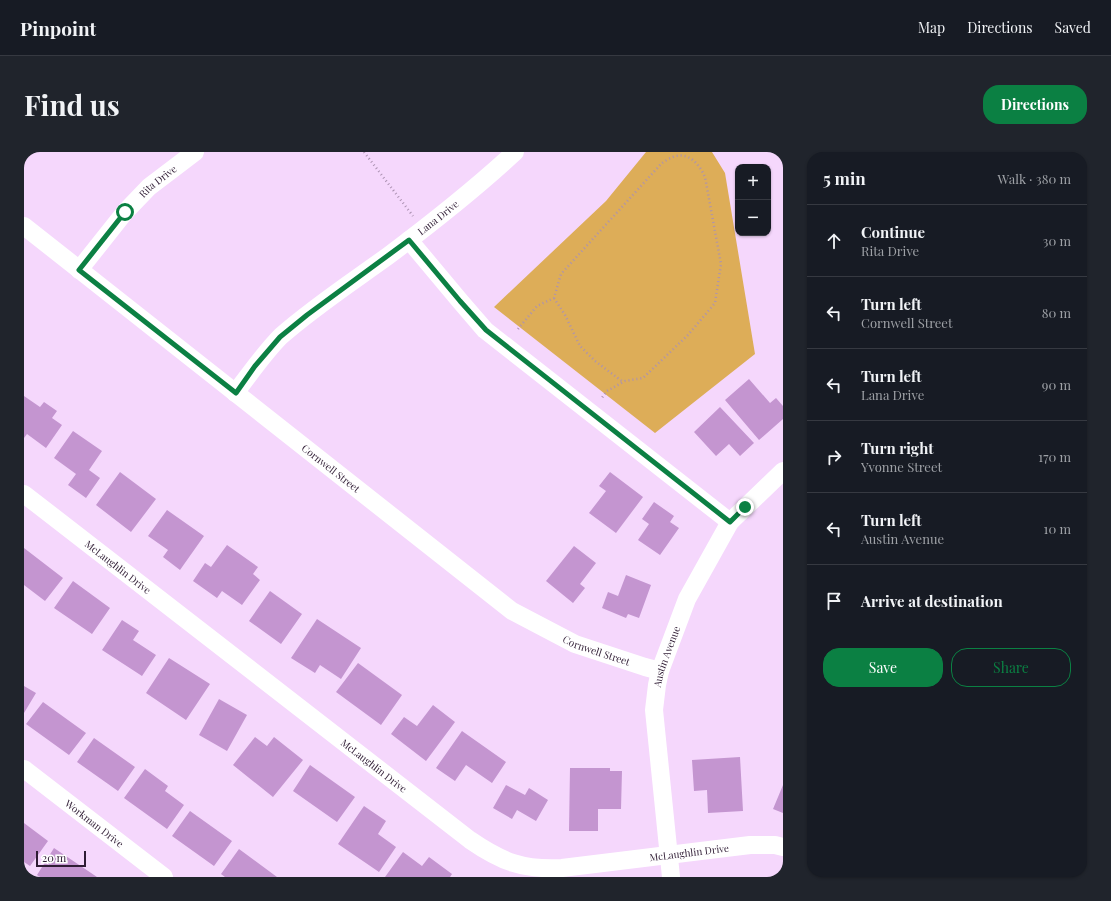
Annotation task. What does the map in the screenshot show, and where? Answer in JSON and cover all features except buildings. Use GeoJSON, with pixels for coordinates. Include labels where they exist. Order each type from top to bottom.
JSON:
{"type":"FeatureCollection","features":[{"type":"Feature","properties":{"kind":"street","name":"Rita Drive"},"geometry":{"type":"LineString","coordinates":[[79,270],[125,212],[148,187],[195,152]]}},
{"type":"Feature","properties":{"kind":"street","name":"Lana Drive"},"geometry":{"type":"LineString","coordinates":[[236,393],[255,366],[280,337],[481,183],[515,152]]}},
{"type":"Feature","properties":{"kind":"street","name":"Cornwell Street"},"geometry":{"type":"LineString","coordinates":[[24,226],[512,611],[575,644],[660,671]]}},
{"type":"Feature","properties":{"kind":"street"},"geometry":{"type":"LineString","coordinates":[[416,234],[460,301],[486,330],[730,522]]}},
{"type":"Feature","properties":{"kind":"street","name":"Austin Avenue"},"geometry":{"type":"LineString","coordinates":[[671,877],[654,710],[660,671],[687,599],[730,522],[783,471]]}},
{"type":"Feature","properties":{"kind":"street","name":"McLaughlin Drive"},"geometry":{"type":"LineString","coordinates":[[24,494],[470,840],[487,851],[511,862],[524,866],[544,869],[750,845],[775,845],[783,847]]}},
{"type":"Feature","properties":{"kind":"street","name":"Workman Drive"},"geometry":{"type":"LineString","coordinates":[[24,770],[164,877]]}},
{"type":"Feature","properties":{"kind":"path"},"geometry":{"type":"LineString","coordinates":[[364,152],[416,234]]}},
{"type":"Feature","properties":{"kind":"path"},"geometry":{"type":"LineString","coordinates":[[518,329],[537,306],[554,298],[561,274],[661,164],[675,156],[688,156],[700,166],[705,177],[721,264],[715,303],[688,335],[643,378],[623,382],[607,391],[590,411]]}},
{"type":"Feature","properties":{"kind":"path"},"geometry":{"type":"LineString","coordinates":[[554,298],[565,315],[580,346],[595,361],[623,382]]}},
{"type":"Feature","properties":{"kind":"shaded area"},"geometry":{"type":"Polygon","coordinates":[[[646,152],[712,152],[725,173],[755,354],[655,433],[494,307],[606,201],[646,152]]]}},
{"type":"Feature","properties":{"kind":"route"},"geometry":{"type":"LineString","coordinates":[[125,212],[79,270],[236,393],[255,366],[280,337],[307,315],[409,240],[486,330],[525,359],[730,522],[745,507]]}}]}
